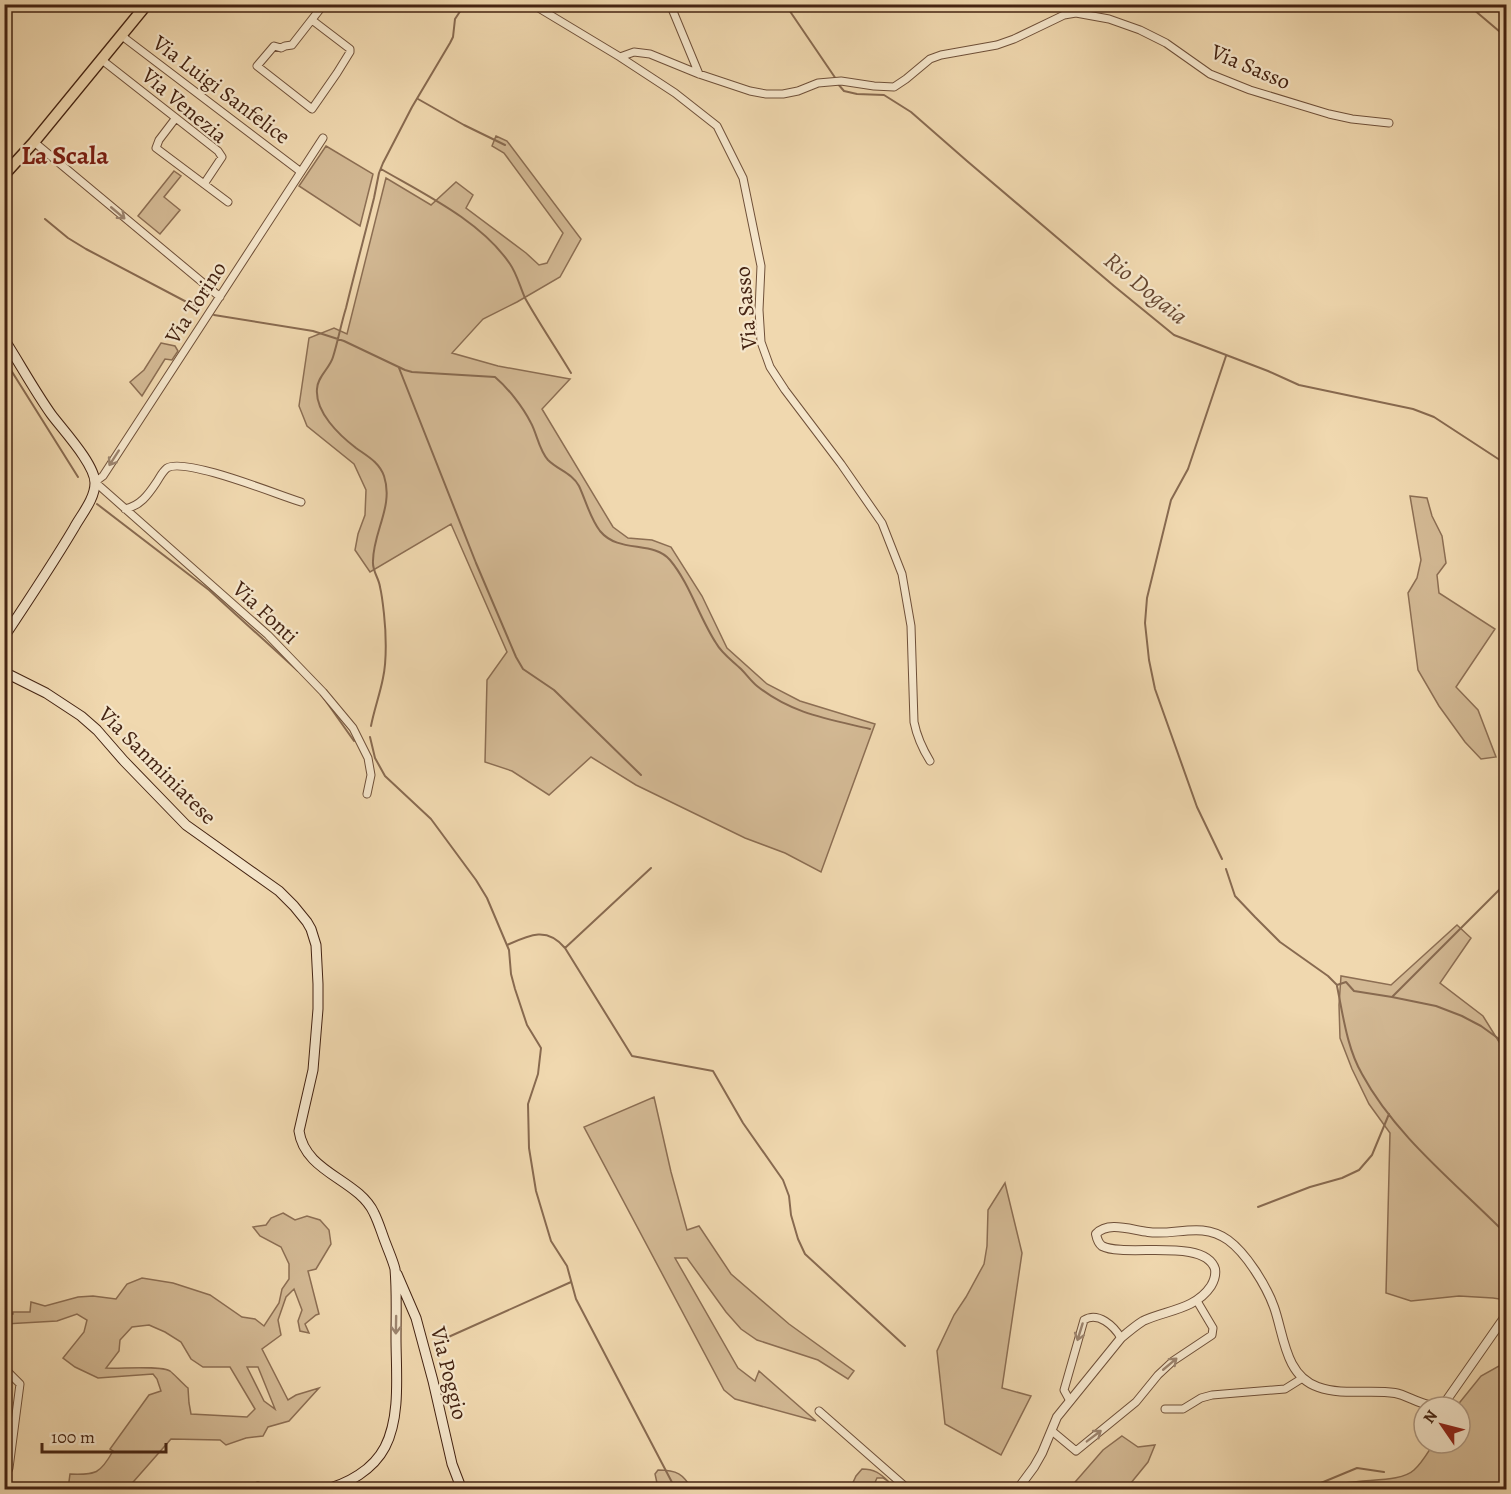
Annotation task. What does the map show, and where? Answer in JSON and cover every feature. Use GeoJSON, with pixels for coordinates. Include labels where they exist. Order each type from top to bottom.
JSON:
{"type":"FeatureCollection","features":[{"type":"Feature","properties":{"kind":"main road"},"geometry":{"type":"LineString","coordinates":[[4,175],[34,142],[147,4]]}},
{"type":"Feature","properties":{"kind":"main road"},"geometry":{"type":"LineString","coordinates":[[4,339],[50,413],[83,457],[95,482],[93,493],[86,507],[4,637]]}},
{"type":"Feature","properties":{"kind":"main road","name":"Via Sanminiatese"},"geometry":{"type":"LineString","coordinates":[[4,672],[46,693],[97,729],[124,761],[186,825],[279,891],[294,906],[311,929],[316,945],[318,1009],[313,1070],[299,1131],[300,1137],[306,1151],[315,1162],[359,1195],[374,1212],[394,1267],[397,1308],[396,1390],[391,1432],[384,1449],[360,1475],[338,1486],[323,1490]]}},
{"type":"Feature","properties":{"kind":"main road","name":"Via Poggio"},"geometry":{"type":"LineString","coordinates":[[394,1267],[416,1318],[452,1464],[462,1490]]}},
{"type":"Feature","properties":{"kind":"main road"},"geometry":{"type":"LineString","coordinates":[[249,1490],[258,1487],[271,1490]]}},
{"type":"Feature","properties":{"kind":"street"},"geometry":{"type":"LineString","coordinates":[[312,20],[350,49],[350,52],[312,109],[257,66],[274,46],[281,48],[292,45],[324,4]]}},
{"type":"Feature","properties":{"kind":"street"},"geometry":{"type":"LineString","coordinates":[[532,4],[620,57]]}},
{"type":"Feature","properties":{"kind":"street"},"geometry":{"type":"LineString","coordinates":[[670,4],[699,74]]}},
{"type":"Feature","properties":{"kind":"street","name":"Via Sasso"},"geometry":{"type":"LineString","coordinates":[[620,57],[634,52],[650,54],[699,74],[766,94],[783,94],[818,83],[842,81],[894,87],[930,59],[997,45],[1064,15],[1076,13],[1140,30],[1166,43],[1210,74],[1250,90],[1329,114],[1389,123]]}},
{"type":"Feature","properties":{"kind":"street","name":"Via Luigi Sanfelice"},"geometry":{"type":"LineString","coordinates":[[122,36],[301,172]]}},
{"type":"Feature","properties":{"kind":"street","name":"Via Sasso"},"geometry":{"type":"LineString","coordinates":[[620,57],[675,93],[717,126],[743,178],[761,266],[759,310],[761,342],[770,367],[785,390],[882,523],[902,574],[911,626],[914,722],[921,746],[930,761]]}},
{"type":"Feature","properties":{"kind":"street","name":"Via Venezia"},"geometry":{"type":"LineString","coordinates":[[102,60],[218,151],[222,158],[204,184]]}},
{"type":"Feature","properties":{"kind":"street"},"geometry":{"type":"LineString","coordinates":[[175,119],[159,140],[156,148],[228,202]]}},
{"type":"Feature","properties":{"kind":"street","name":"Via Torino"},"geometry":{"type":"LineString","coordinates":[[95,482],[103,476],[323,138]]}},
{"type":"Feature","properties":{"kind":"street"},"geometry":{"type":"LineString","coordinates":[[34,142],[220,297]]}},
{"type":"Feature","properties":{"kind":"street"},"geometry":{"type":"LineString","coordinates":[[125,509],[139,503],[163,471],[171,465],[231,477],[301,502]]}},
{"type":"Feature","properties":{"kind":"street","name":"Via Fonti"},"geometry":{"type":"LineString","coordinates":[[95,482],[268,635],[323,692],[353,728],[368,758],[371,776],[367,794]]}},
{"type":"Feature","properties":{"kind":"street"},"geometry":{"type":"LineString","coordinates":[[1017,1490],[1042,1453],[1057,1417],[1121,1338],[1143,1322],[1197,1301],[1213,1284],[1215,1270],[1207,1258],[1188,1252],[1102,1246],[1097,1241],[1096,1234],[1100,1229],[1108,1227],[1152,1233],[1197,1229],[1226,1238],[1236,1247],[1262,1283],[1274,1306],[1293,1367],[1301,1379],[1318,1388],[1330,1391],[1397,1393],[1432,1406],[1440,1405],[1446,1401],[1506,1315]]}},
{"type":"Feature","properties":{"kind":"street"},"geometry":{"type":"LineString","coordinates":[[1052,1431],[1076,1451],[1136,1402],[1173,1361],[1212,1335],[1213,1328],[1197,1301]]}},
{"type":"Feature","properties":{"kind":"street"},"geometry":{"type":"LineString","coordinates":[[1070,1401],[1064,1390],[1084,1320],[1096,1317],[1117,1331],[1121,1338]]}},
{"type":"Feature","properties":{"kind":"street"},"geometry":{"type":"LineString","coordinates":[[4,1368],[20,1384],[8,1455],[7,1475],[4,1480]]}},
{"type":"Feature","properties":{"kind":"street"},"geometry":{"type":"LineString","coordinates":[[1165,1409],[1183,1409],[1201,1398],[1212,1395],[1285,1389],[1301,1379]]}},
{"type":"Feature","properties":{"kind":"street"},"geometry":{"type":"LineString","coordinates":[[819,1412],[909,1490]]}},
{"type":"Feature","properties":{"kind":"shaded area"},"geometry":{"type":"Polygon","coordinates":[[[496,136],[507,141],[581,239],[560,277],[483,319],[452,353],[498,366],[570,379],[542,409],[613,527],[628,538],[652,540],[671,547],[702,596],[727,648],[767,684],[800,701],[875,724],[821,872],[785,853],[745,838],[636,785],[591,757],[549,795],[512,771],[485,762],[487,680],[507,652],[451,524],[370,572],[355,550],[365,515],[366,490],[354,464],[307,426],[299,406],[309,338],[334,328],[347,334],[386,178],[431,205],[456,182],[473,195],[466,208],[539,265],[547,263],[563,233],[504,153],[492,146],[496,136]]]}},
{"type":"Feature","properties":{"kind":"shaded area"},"geometry":{"type":"Polygon","coordinates":[[[326,146],[373,174],[360,226],[299,186],[326,146]]]}},
{"type":"Feature","properties":{"kind":"shaded area"},"geometry":{"type":"Polygon","coordinates":[[[174,171],[181,176],[164,197],[180,210],[160,234],[138,216],[174,171]]]}},
{"type":"Feature","properties":{"kind":"shaded area"},"geometry":{"type":"Polygon","coordinates":[[[161,343],[175,346],[178,351],[172,360],[165,359],[142,396],[130,382],[144,370],[161,343]]]}},
{"type":"Feature","properties":{"kind":"shaded area"},"geometry":{"type":"Polygon","coordinates":[[[1410,496],[1427,498],[1432,516],[1442,536],[1446,563],[1437,575],[1439,593],[1495,629],[1456,687],[1478,710],[1496,757],[1481,759],[1465,742],[1439,706],[1418,670],[1408,593],[1417,578],[1421,560],[1410,496]]]}},
{"type":"Feature","properties":{"kind":"shaded area"},"geometry":{"type":"Polygon","coordinates":[[[1457,925],[1471,938],[1440,983],[1483,1016],[1506,1053],[1506,1300],[1459,1296],[1411,1301],[1386,1293],[1390,1133],[1369,1104],[1340,1038],[1341,976],[1391,985],[1457,925]]]}},
{"type":"Feature","properties":{"kind":"shaded area"},"geometry":{"type":"Polygon","coordinates":[[[654,1097],[687,1230],[699,1226],[731,1274],[789,1324],[854,1371],[848,1379],[818,1360],[757,1340],[741,1329],[726,1312],[687,1258],[675,1258],[738,1368],[755,1381],[759,1371],[816,1421],[735,1399],[724,1390],[584,1127],[654,1097]]]}},
{"type":"Feature","properties":{"kind":"shaded area"},"geometry":{"type":"Polygon","coordinates":[[[1005,1183],[1022,1253],[1002,1388],[1031,1396],[1001,1455],[945,1424],[937,1351],[954,1315],[984,1264],[988,1210],[1005,1183]]]}},
{"type":"Feature","properties":{"kind":"shaded area"},"geometry":{"type":"Polygon","coordinates":[[[283,1213],[295,1220],[307,1216],[320,1220],[329,1230],[331,1244],[316,1269],[308,1271],[319,1314],[305,1324],[309,1333],[300,1331],[298,1321],[302,1310],[294,1289],[286,1297],[278,1320],[281,1335],[262,1349],[288,1400],[319,1388],[289,1421],[268,1427],[263,1436],[246,1438],[226,1445],[220,1440],[171,1439],[127,1489],[112,1489],[109,1486],[105,1489],[68,1489],[70,1474],[86,1474],[101,1469],[113,1451],[110,1449],[149,1395],[161,1391],[157,1379],[153,1374],[98,1378],[75,1367],[63,1358],[84,1332],[87,1320],[77,1314],[57,1321],[5,1324],[5,1314],[30,1312],[31,1302],[45,1306],[78,1297],[116,1299],[127,1284],[142,1278],[173,1283],[210,1295],[242,1317],[255,1319],[264,1326],[279,1303],[282,1289],[289,1279],[289,1264],[281,1247],[260,1236],[253,1227],[266,1225],[271,1218],[283,1213]],[[149,1325],[132,1327],[120,1340],[119,1351],[106,1368],[149,1368],[170,1371],[188,1388],[191,1414],[247,1417],[255,1409],[230,1367],[203,1367],[191,1359],[181,1342],[149,1325]],[[247,1367],[264,1401],[275,1409],[258,1367],[247,1367]]]}},
{"type":"Feature","properties":{"kind":"shaded area"},"geometry":{"type":"Polygon","coordinates":[[[1506,1362],[1506,1489],[1327,1489],[1336,1485],[1407,1475],[1420,1464],[1426,1455],[1472,1455],[1472,1395],[1466,1395],[1481,1376],[1506,1362]]]}},
{"type":"Feature","properties":{"kind":"shaded area"},"geometry":{"type":"Polygon","coordinates":[[[1122,1436],[1138,1447],[1155,1445],[1148,1462],[1126,1489],[1069,1489],[1103,1450],[1122,1436]]]}},
{"type":"Feature","properties":{"kind":"shaded area"},"geometry":{"type":"Polygon","coordinates":[[[862,1469],[877,1472],[889,1482],[883,1478],[877,1478],[872,1489],[850,1489],[862,1469]]]}},
{"type":"Feature","properties":{"kind":"shaded area"},"geometry":{"type":"Polygon","coordinates":[[[658,1470],[679,1474],[692,1489],[659,1489],[655,1474],[658,1470]]]}},
{"type":"Feature","properties":{"kind":"waterway"},"geometry":{"type":"LineString","coordinates":[[371,726],[385,663],[386,637],[383,604],[373,565],[376,540],[385,508],[386,487],[379,467],[342,437],[329,422],[317,398],[317,389],[335,351],[379,173],[412,107],[450,43],[455,19],[465,4]]}},
{"type":"Feature","properties":{"kind":"waterway","name":"Rio Dogaia"},"geometry":{"type":"LineString","coordinates":[[785,4],[836,79]]}},
{"type":"Feature","properties":{"kind":"waterway"},"geometry":{"type":"LineString","coordinates":[[1469,4],[1506,37]]}},
{"type":"Feature","properties":{"kind":"waterway","name":"Rio Dogaia"},"geometry":{"type":"LineString","coordinates":[[838,84],[844,91],[884,95],[911,112],[1174,335],[1299,385],[1413,409],[1434,417],[1506,464]]}},
{"type":"Feature","properties":{"kind":"waterway"},"geometry":{"type":"LineString","coordinates":[[418,99],[505,145]]}},
{"type":"Feature","properties":{"kind":"waterway"},"geometry":{"type":"LineString","coordinates":[[381,169],[451,210],[484,235],[498,249],[517,276],[525,298],[571,373]]}},
{"type":"Feature","properties":{"kind":"waterway"},"geometry":{"type":"LineString","coordinates":[[45,219],[86,249],[198,308]]}},
{"type":"Feature","properties":{"kind":"waterway"},"geometry":{"type":"LineString","coordinates":[[214,315],[313,331],[344,341],[412,372],[495,377],[524,411],[533,427],[542,452],[548,460],[569,475],[579,486],[593,521],[600,531],[617,542],[655,550],[670,560],[683,579],[718,647],[755,684],[797,709],[870,729]]}},
{"type":"Feature","properties":{"kind":"waterway"},"geometry":{"type":"LineString","coordinates":[[1222,859],[1197,807],[1155,689],[1145,623],[1147,598],[1171,500],[1188,469],[1226,356]]}},
{"type":"Feature","properties":{"kind":"waterway"},"geometry":{"type":"LineString","coordinates":[[4,359],[78,477]]}},
{"type":"Feature","properties":{"kind":"waterway"},"geometry":{"type":"LineString","coordinates":[[399,368],[476,563],[523,669],[554,690],[641,775]]}},
{"type":"Feature","properties":{"kind":"waterway"},"geometry":{"type":"LineString","coordinates":[[97,504],[209,590],[298,671]]}},
{"type":"Feature","properties":{"kind":"waterway"},"geometry":{"type":"LineString","coordinates":[[323,697],[354,741]]}},
{"type":"Feature","properties":{"kind":"waterway"},"geometry":{"type":"LineString","coordinates":[[370,737],[375,758],[385,776],[431,819],[476,880],[487,898],[509,950],[515,989],[527,1025],[541,1048],[538,1074],[528,1104],[529,1148],[536,1191],[551,1241],[567,1266],[576,1299],[676,1490]]}},
{"type":"Feature","properties":{"kind":"waterway"},"geometry":{"type":"LineString","coordinates":[[565,948],[651,868]]}},
{"type":"Feature","properties":{"kind":"waterway"},"geometry":{"type":"LineString","coordinates":[[1226,869],[1235,896],[1255,917],[1280,942],[1337,985],[1346,982],[1354,991],[1436,1006],[1481,1026],[1506,1044]]}},
{"type":"Feature","properties":{"kind":"waterway"},"geometry":{"type":"LineString","coordinates":[[1392,997],[1506,883]]}},
{"type":"Feature","properties":{"kind":"waterway"},"geometry":{"type":"LineString","coordinates":[[507,945],[538,934],[558,941],[565,948],[632,1056],[713,1071],[743,1123],[783,1180],[789,1196],[791,1215],[798,1239],[805,1254],[905,1346]]}},
{"type":"Feature","properties":{"kind":"waterway"},"geometry":{"type":"LineString","coordinates":[[1337,986],[1353,1053],[1376,1097],[1392,1119],[1428,1159],[1506,1234]]}},
{"type":"Feature","properties":{"kind":"waterway"},"geometry":{"type":"LineString","coordinates":[[1258,1207],[1359,1170],[1372,1155],[1389,1114]]}},
{"type":"Feature","properties":{"kind":"waterway"},"geometry":{"type":"LineString","coordinates":[[435,1343],[571,1282]]}},
{"type":"Feature","properties":{"kind":"waterway"},"geometry":{"type":"LineString","coordinates":[[1304,1490],[1357,1468],[1384,1472]]}},
{"type":"Feature","properties":{"kind":"district","name":"La Scala"},"geometry":{"type":"Point","coordinates":[65,155]}}]}
